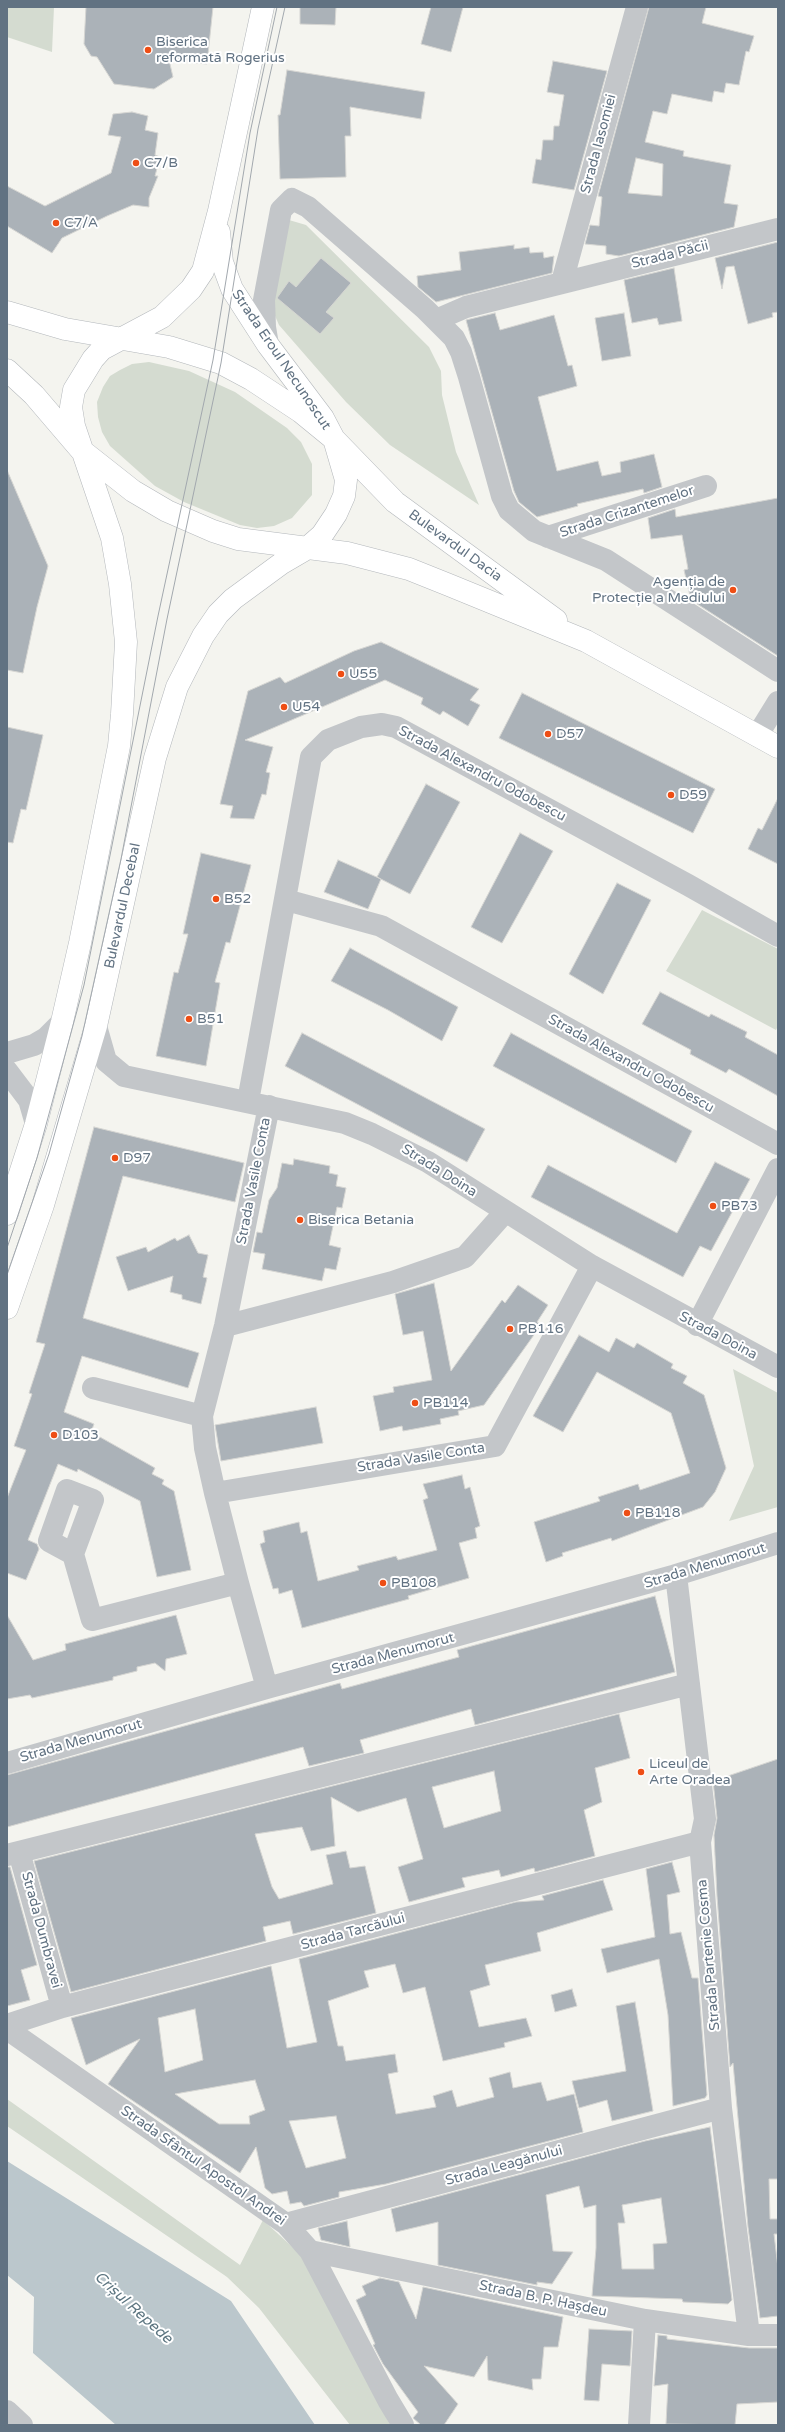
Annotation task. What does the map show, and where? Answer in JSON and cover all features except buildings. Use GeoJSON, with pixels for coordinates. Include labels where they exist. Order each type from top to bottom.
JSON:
{"type":"FeatureCollection","features":[{"type":"Feature","properties":{"kind":"main road","name":"Strada Eroul Necunoscut"},"geometry":{"type":"LineString","coordinates":[[122,338],[162,317],[191,289],[204,271],[219,211],[263,7]]}},
{"type":"Feature","properties":{"kind":"main road","name":"Strada Eroul Necunoscut"},"geometry":{"type":"LineString","coordinates":[[219,211],[220,249],[226,274],[232,289],[268,345],[323,418],[334,439]]}},
{"type":"Feature","properties":{"kind":"main road","name":"Bulevardul Dacia"},"geometry":{"type":"LineString","coordinates":[[7,312],[65,328],[169,347],[221,363],[276,395],[334,439],[395,502],[586,642]]}},
{"type":"Feature","properties":{"kind":"main road"},"geometry":{"type":"LineString","coordinates":[[7,1214],[36,1124],[62,1022],[119,746],[125,670],[124,620],[112,538],[81,450],[71,408],[74,390],[93,359],[102,349],[122,338]]}},
{"type":"Feature","properties":{"kind":"main road","name":"Bulevardul Dacia"},"geometry":{"type":"LineString","coordinates":[[7,370],[34,395],[81,450],[133,491],[188,521],[238,539],[306,549],[347,553],[409,570],[586,642],[778,747]]}},
{"type":"Feature","properties":{"kind":"main road"},"geometry":{"type":"LineString","coordinates":[[306,549],[322,535],[336,514],[344,496],[346,480],[334,439]]}},
{"type":"Feature","properties":{"kind":"main road","name":"Bulevardul Decebal"},"geometry":{"type":"LineString","coordinates":[[7,1308],[43,1205],[96,1026],[154,758],[177,687],[203,636],[218,614],[248,587],[306,549]]}},
{"type":"Feature","properties":{"kind":"street","name":"Strada Iasomiei"},"geometry":{"type":"LineString","coordinates":[[562,282],[637,7]]}},
{"type":"Feature","properties":{"kind":"street"},"geometry":{"type":"LineString","coordinates":[[268,345],[265,327],[264,300],[280,210],[292,199],[308,207],[436,320],[454,338],[461,352],[502,496],[509,510],[520,521],[548,537],[606,560],[778,671]]}},
{"type":"Feature","properties":{"kind":"street","name":"Strada Păcii"},"geometry":{"type":"LineString","coordinates":[[436,320],[466,307],[778,229]]}},
{"type":"Feature","properties":{"kind":"street","name":"Strada Crizantemelor"},"geometry":{"type":"LineString","coordinates":[[548,537],[706,486]]}},
{"type":"Feature","properties":{"kind":"street"},"geometry":{"type":"LineString","coordinates":[[757,736],[778,702]]}},
{"type":"Feature","properties":{"kind":"street","name":"Strada Alexandru Odobescu"},"geometry":{"type":"LineString","coordinates":[[248,1101],[311,757],[328,740],[361,727],[382,724],[396,727],[688,885],[778,936]]}},
{"type":"Feature","properties":{"kind":"street","name":"Strada Alexandru Odobescu"},"geometry":{"type":"LineString","coordinates":[[286,900],[381,926],[778,1144]]}},
{"type":"Feature","properties":{"kind":"street"},"geometry":{"type":"LineString","coordinates":[[7,1053],[34,1045],[46,1038],[62,1022]]}},
{"type":"Feature","properties":{"kind":"street","name":"Strada Doina"},"geometry":{"type":"LineString","coordinates":[[96,1026],[106,1061],[124,1076],[248,1101],[345,1123],[401,1147],[592,1266],[697,1325],[778,1367]]}},
{"type":"Feature","properties":{"kind":"street"},"geometry":{"type":"LineString","coordinates":[[7,1071],[30,1100],[36,1124]]}},
{"type":"Feature","properties":{"kind":"street","name":"Strada Vasile Conta"},"geometry":{"type":"LineString","coordinates":[[267,1688],[238,1582],[205,1448],[202,1416],[225,1326],[269,1106]]}},
{"type":"Feature","properties":{"kind":"street"},"geometry":{"type":"LineString","coordinates":[[697,1325],[778,1169]]}},
{"type":"Feature","properties":{"kind":"street"},"geometry":{"type":"LineString","coordinates":[[225,1326],[393,1282],[465,1258],[505,1212]]}},
{"type":"Feature","properties":{"kind":"street","name":"Strada Vasile Conta"},"geometry":{"type":"LineString","coordinates":[[216,1492],[495,1446],[592,1266]]}},
{"type":"Feature","properties":{"kind":"street"},"geometry":{"type":"LineString","coordinates":[[93,1388],[202,1416]]}},
{"type":"Feature","properties":{"kind":"street","name":"Strada Menumorut"},"geometry":{"type":"LineString","coordinates":[[7,1762],[267,1688],[676,1575],[778,1543]]}},
{"type":"Feature","properties":{"kind":"street"},"geometry":{"type":"LineString","coordinates":[[73,1554],[92,1620],[238,1582]]}},
{"type":"Feature","properties":{"kind":"street","name":"Strada Partenie Cosma"},"geometry":{"type":"LineString","coordinates":[[676,1575],[705,1819],[700,1842],[721,2108],[749,2335]]}},
{"type":"Feature","properties":{"kind":"street"},"geometry":{"type":"LineString","coordinates":[[13,1854],[689,1684]]}},
{"type":"Feature","properties":{"kind":"street","name":"Strada Tarcăului"},"geometry":{"type":"LineString","coordinates":[[7,2025],[62,2007],[700,1842]]}},
{"type":"Feature","properties":{"kind":"street","name":"Strada Dumbravei"},"geometry":{"type":"LineString","coordinates":[[13,1854],[62,2007]]}},
{"type":"Feature","properties":{"kind":"street","name":"Strada Sfântul Apostol Andrei"},"geometry":{"type":"LineString","coordinates":[[7,2029],[286,2224],[310,2251],[388,2400],[403,2425]]}},
{"type":"Feature","properties":{"kind":"street","name":"Strada Leagănului"},"geometry":{"type":"LineString","coordinates":[[286,2224],[721,2108]]}},
{"type":"Feature","properties":{"kind":"street","name":"Strada B. P. Hașdeu"},"geometry":{"type":"LineString","coordinates":[[310,2251],[645,2320],[749,2335],[778,2335]]}},
{"type":"Feature","properties":{"kind":"street"},"geometry":{"type":"LineString","coordinates":[[639,2425],[645,2320]]}},
{"type":"Feature","properties":{"kind":"street"},"geometry":{"type":"LineString","coordinates":[[7,2411],[22,2425]]}},
{"type":"Feature","properties":{"kind":"shaded area"},"geometry":{"type":"Polygon","coordinates":[[[7,7],[54,7],[52,52],[7,37],[7,7]]]}},
{"type":"Feature","properties":{"kind":"shaded area"},"geometry":{"type":"Polygon","coordinates":[[[289,220],[306,225],[429,347],[441,371],[442,395],[456,452],[479,505],[390,445],[346,402],[279,325],[272,309],[289,220]]]}},
{"type":"Feature","properties":{"kind":"shaded area"},"geometry":{"type":"Polygon","coordinates":[[[149,362],[189,371],[235,392],[287,428],[301,442],[312,464],[312,495],[292,518],[274,526],[257,528],[240,525],[184,502],[155,486],[110,446],[102,432],[98,417],[97,402],[103,387],[110,376],[120,370],[132,364],[149,362]]]}},
{"type":"Feature","properties":{"kind":"shaded area"},"geometry":{"type":"Polygon","coordinates":[[[702,910],[778,949],[778,1026],[776,1030],[666,971],[702,910]]]}},
{"type":"Feature","properties":{"kind":"shaded area"},"geometry":{"type":"Polygon","coordinates":[[[733,1369],[778,1393],[778,1507],[729,1521],[754,1466],[733,1369]]]}},
{"type":"Feature","properties":{"kind":"shaded area"},"geometry":{"type":"Polygon","coordinates":[[[7,2099],[240,2265],[263,2220],[313,2266],[390,2425],[350,2425],[259,2308],[227,2277],[7,2126],[7,2099]]]}},
{"type":"Feature","properties":{"kind":"water","name":"Crișul Repede"},"geometry":{"type":"Polygon","coordinates":[[[7,2161],[231,2301],[315,2425],[116,2425],[33,2353],[34,2297],[7,2275],[7,2161]]]}},
{"type":"Feature","properties":{"kind":"tram line"},"geometry":{"type":"LineString","coordinates":[[7,1248],[37,1158],[84,985],[158,616],[213,360],[250,133],[277,7]]}},
{"type":"Feature","properties":{"kind":"tram line"},"geometry":{"type":"LineString","coordinates":[[7,1275],[49,1154],[82,1036],[121,859],[167,619],[221,363],[258,129],[285,7]]}},
{"type":"Feature","properties":{"kind":"place","name":"Biserica reformată Rogerius"},"geometry":{"type":"Point","coordinates":[148,50]}},
{"type":"Feature","properties":{"kind":"place","name":"C7/B"},"geometry":{"type":"Point","coordinates":[136,163]}},
{"type":"Feature","properties":{"kind":"place","name":"C7/A"},"geometry":{"type":"Point","coordinates":[56,223]}},
{"type":"Feature","properties":{"kind":"place","name":"Agenția de Protecție a Mediului"},"geometry":{"type":"Point","coordinates":[733,590]}},
{"type":"Feature","properties":{"kind":"place","name":"U55"},"geometry":{"type":"Point","coordinates":[341,674]}},
{"type":"Feature","properties":{"kind":"place","name":"U54"},"geometry":{"type":"Point","coordinates":[284,707]}},
{"type":"Feature","properties":{"kind":"place","name":"D57"},"geometry":{"type":"Point","coordinates":[548,734]}},
{"type":"Feature","properties":{"kind":"place","name":"D59"},"geometry":{"type":"Point","coordinates":[671,795]}},
{"type":"Feature","properties":{"kind":"place","name":"B52"},"geometry":{"type":"Point","coordinates":[216,899]}},
{"type":"Feature","properties":{"kind":"place","name":"B51"},"geometry":{"type":"Point","coordinates":[189,1019]}},
{"type":"Feature","properties":{"kind":"place","name":"D97"},"geometry":{"type":"Point","coordinates":[115,1158]}},
{"type":"Feature","properties":{"kind":"place","name":"PB73"},"geometry":{"type":"Point","coordinates":[713,1206]}},
{"type":"Feature","properties":{"kind":"place","name":"Biserica Betania"},"geometry":{"type":"Point","coordinates":[300,1220]}},
{"type":"Feature","properties":{"kind":"place","name":"PB116"},"geometry":{"type":"Point","coordinates":[510,1329]}},
{"type":"Feature","properties":{"kind":"place","name":"PB114"},"geometry":{"type":"Point","coordinates":[415,1403]}},
{"type":"Feature","properties":{"kind":"place","name":"D103"},"geometry":{"type":"Point","coordinates":[54,1435]}},
{"type":"Feature","properties":{"kind":"place","name":"PB118"},"geometry":{"type":"Point","coordinates":[627,1513]}},
{"type":"Feature","properties":{"kind":"place","name":"PB108"},"geometry":{"type":"Point","coordinates":[383,1583]}},
{"type":"Feature","properties":{"kind":"place","name":"Liceul de Arte Oradea"},"geometry":{"type":"Point","coordinates":[641,1772]}}]}
